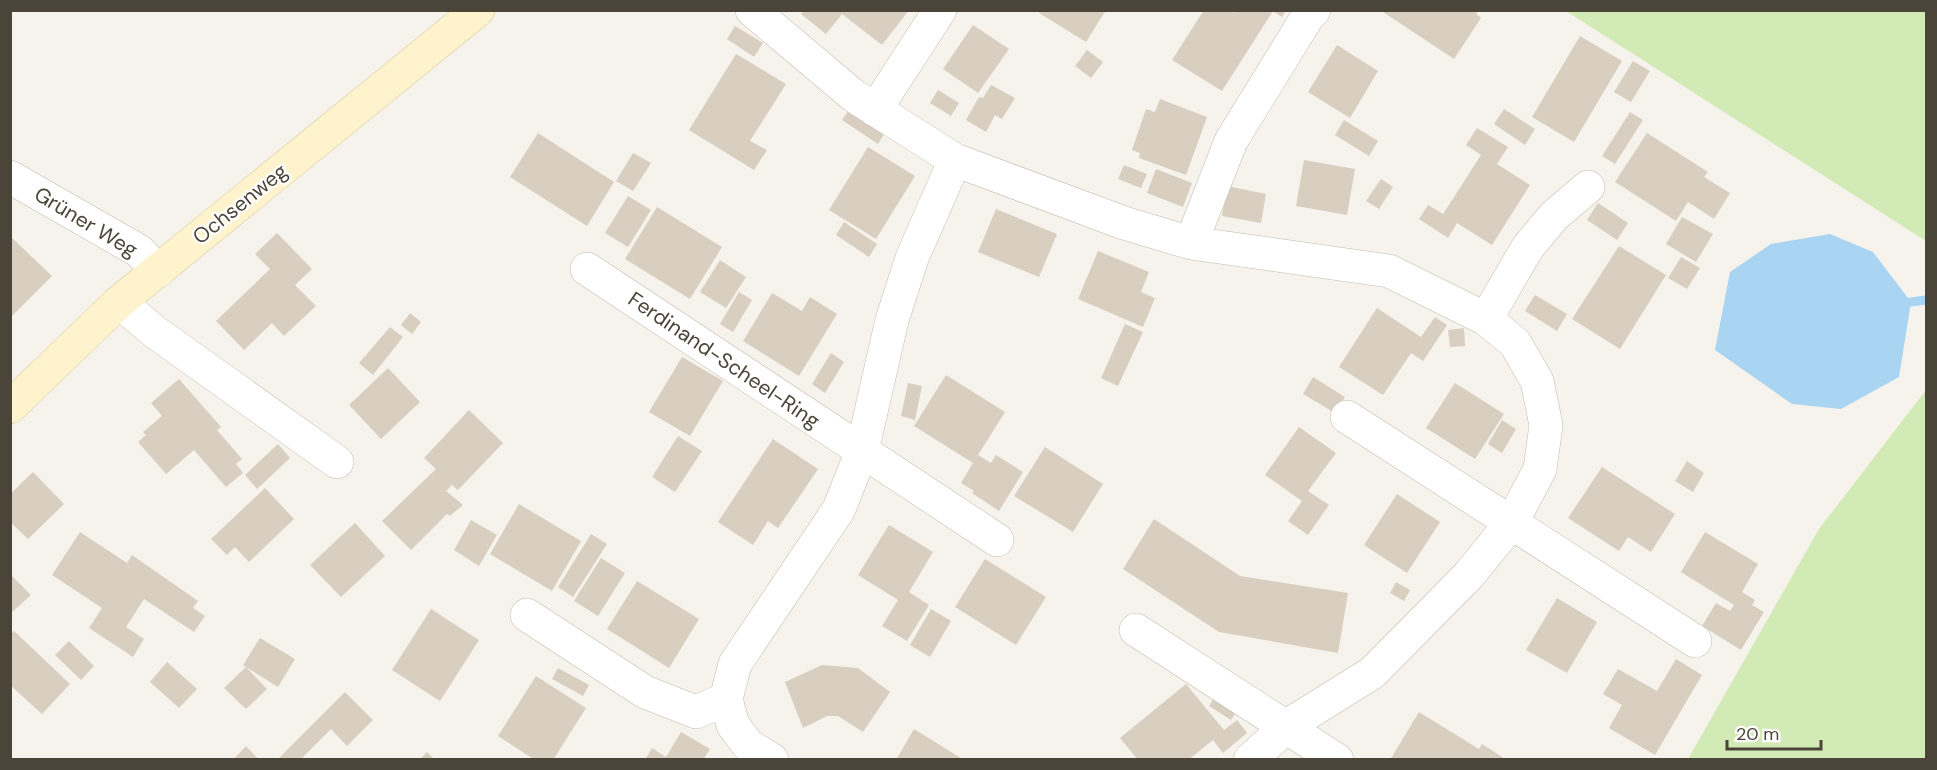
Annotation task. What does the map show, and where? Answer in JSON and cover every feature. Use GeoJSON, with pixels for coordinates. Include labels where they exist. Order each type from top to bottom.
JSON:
{"type":"FeatureCollection","features":[{"type":"Feature","properties":{"kind":"main road","name":"Ochsenweg"},"geometry":{"type":"LineString","coordinates":[[10,407],[119,302],[478,10]]}},
{"type":"Feature","properties":{"kind":"street"},"geometry":{"type":"LineString","coordinates":[[752,10],[854,96],[955,160],[1124,223],[1191,243],[1389,271],[1486,319],[1515,343],[1537,381],[1546,425],[1540,468],[1512,522],[1469,575],[1372,673],[1287,726],[1250,759]]}},
{"type":"Feature","properties":{"kind":"street"},"geometry":{"type":"LineString","coordinates":[[875,110],[940,10]]}},
{"type":"Feature","properties":{"kind":"street"},"geometry":{"type":"LineString","coordinates":[[1191,243],[1231,141],[1308,16],[1314,10]]}},
{"type":"Feature","properties":{"kind":"street"},"geometry":{"type":"LineString","coordinates":[[772,759],[748,745],[734,725],[726,699],[735,664],[839,509],[862,451],[895,309],[912,258],[955,160]]}},
{"type":"Feature","properties":{"kind":"street","name":"Grüner Weg"},"geometry":{"type":"LineString","coordinates":[[10,177],[139,251],[158,271]]}},
{"type":"Feature","properties":{"kind":"street"},"geometry":{"type":"LineString","coordinates":[[1486,319],[1528,247],[1554,216],[1588,187]]}},
{"type":"Feature","properties":{"kind":"street","name":"Ferdinand-Scheel-Ring"},"geometry":{"type":"LineString","coordinates":[[587,269],[997,540]]}},
{"type":"Feature","properties":{"kind":"street"},"geometry":{"type":"LineString","coordinates":[[119,302],[156,332],[337,462]]}},
{"type":"Feature","properties":{"kind":"street"},"geometry":{"type":"LineString","coordinates":[[1347,417],[1695,641]]}},
{"type":"Feature","properties":{"kind":"street"},"geometry":{"type":"LineString","coordinates":[[527,615],[645,692],[696,712],[726,699]]}},
{"type":"Feature","properties":{"kind":"street"},"geometry":{"type":"LineString","coordinates":[[1136,630],[1337,759]]}},
{"type":"Feature","properties":{"kind":"green space"},"geometry":{"type":"Polygon","coordinates":[[[1566,11],[1926,11],[1926,241],[1566,11]]]}},
{"type":"Feature","properties":{"kind":"green space"},"geometry":{"type":"Polygon","coordinates":[[[1926,390],[1926,759],[1688,759],[1819,529],[1926,390]]]}},
{"type":"Feature","properties":{"kind":"water"},"geometry":{"type":"Polygon","coordinates":[[[1830,234],[1873,252],[1911,302],[1899,377],[1841,409],[1792,404],[1715,350],[1730,272],[1771,244],[1830,234]]]}},
{"type":"Feature","properties":{"kind":"building"},"geometry":{"type":"Polygon","coordinates":[[[804,10],[909,10],[882,45],[842,14],[826,34],[801,14],[804,10]]]}},
{"type":"Feature","properties":{"kind":"building"},"geometry":{"type":"Polygon","coordinates":[[[1041,10],[1106,10],[1086,42],[1039,13],[1041,10]]]}},
{"type":"Feature","properties":{"kind":"building"},"geometry":{"type":"Polygon","coordinates":[[[1204,10],[1230,10],[1234,13],[1236,10],[1286,10],[1282,17],[1273,11],[1222,91],[1172,60],[1204,10]]]}},
{"type":"Feature","properties":{"kind":"building"},"geometry":{"type":"Polygon","coordinates":[[[1380,10],[1479,10],[1476,14],[1481,18],[1454,59],[1380,10]]]}},
{"type":"Feature","properties":{"kind":"building"},"geometry":{"type":"Polygon","coordinates":[[[973,25],[1009,49],[978,93],[943,69],[973,25]]]}},
{"type":"Feature","properties":{"kind":"building"},"geometry":{"type":"Polygon","coordinates":[[[735,26],[763,43],[754,57],[727,39],[735,26]]]}},
{"type":"Feature","properties":{"kind":"building"},"geometry":{"type":"Polygon","coordinates":[[[1580,36],[1622,61],[1574,142],[1532,117],[1580,36]]]}},
{"type":"Feature","properties":{"kind":"building"},"geometry":{"type":"Polygon","coordinates":[[[1337,45],[1378,71],[1350,118],[1308,92],[1337,45]]]}},
{"type":"Feature","properties":{"kind":"building"},"geometry":{"type":"Polygon","coordinates":[[[1087,50],[1103,62],[1091,78],[1075,66],[1087,50]]]}},
{"type":"Feature","properties":{"kind":"building"},"geometry":{"type":"Polygon","coordinates":[[[736,54],[786,84],[750,141],[767,150],[754,170],[689,130],[736,54]]]}},
{"type":"Feature","properties":{"kind":"building"},"geometry":{"type":"Polygon","coordinates":[[[1633,61],[1650,71],[1631,102],[1614,92],[1633,61]]]}},
{"type":"Feature","properties":{"kind":"building"},"geometry":{"type":"Polygon","coordinates":[[[991,85],[1015,98],[1002,119],[995,115],[986,132],[966,120],[979,97],[983,98],[991,85]]]}},
{"type":"Feature","properties":{"kind":"building"},"geometry":{"type":"Polygon","coordinates":[[[938,90],[959,103],[951,116],[930,103],[938,90]]]}},
{"type":"Feature","properties":{"kind":"building"},"geometry":{"type":"Polygon","coordinates":[[[1160,99],[1207,117],[1186,175],[1139,158],[1140,153],[1132,150],[1146,109],[1155,112],[1160,99]]]}},
{"type":"Feature","properties":{"kind":"building"},"geometry":{"type":"Polygon","coordinates":[[[850,108],[886,131],[878,144],[842,120],[850,108]]]}},
{"type":"Feature","properties":{"kind":"building"},"geometry":{"type":"Polygon","coordinates":[[[1504,109],[1535,129],[1525,145],[1494,124],[1504,109]]]}},
{"type":"Feature","properties":{"kind":"building"},"geometry":{"type":"Polygon","coordinates":[[[1630,112],[1643,120],[1615,164],[1602,156],[1630,112]]]}},
{"type":"Feature","properties":{"kind":"building"},"geometry":{"type":"Polygon","coordinates":[[[1344,120],[1378,141],[1369,156],[1335,135],[1344,120]]]}},
{"type":"Feature","properties":{"kind":"building"},"geometry":{"type":"Polygon","coordinates":[[[1477,128],[1508,147],[1497,164],[1530,185],[1492,245],[1457,223],[1448,238],[1419,219],[1428,205],[1443,214],[1481,155],[1466,145],[1477,128]]]}},
{"type":"Feature","properties":{"kind":"building"},"geometry":{"type":"Polygon","coordinates":[[[538,133],[614,182],[587,226],[510,177],[538,133]]]}},
{"type":"Feature","properties":{"kind":"building"},"geometry":{"type":"Polygon","coordinates":[[[1647,133],[1708,172],[1704,177],[1730,193],[1714,219],[1688,202],[1676,221],[1615,182],[1647,133]]]}},
{"type":"Feature","properties":{"kind":"building"},"geometry":{"type":"Polygon","coordinates":[[[868,147],[915,176],[876,239],[829,210],[868,147]]]}},
{"type":"Feature","properties":{"kind":"building"},"geometry":{"type":"Polygon","coordinates":[[[633,153],[651,163],[633,191],[616,181],[633,153]]]}},
{"type":"Feature","properties":{"kind":"building"},"geometry":{"type":"Polygon","coordinates":[[[1304,160],[1355,169],[1347,215],[1296,206],[1304,160]]]}},
{"type":"Feature","properties":{"kind":"building"},"geometry":{"type":"Polygon","coordinates":[[[1124,165],[1147,174],[1141,188],[1118,179],[1124,165]]]}},
{"type":"Feature","properties":{"kind":"building"},"geometry":{"type":"Polygon","coordinates":[[[1156,169],[1192,183],[1183,207],[1147,193],[1156,169]]]}},
{"type":"Feature","properties":{"kind":"building"},"geometry":{"type":"Polygon","coordinates":[[[1381,179],[1393,187],[1379,209],[1366,201],[1381,179]]]}},
{"type":"Feature","properties":{"kind":"building"},"geometry":{"type":"Polygon","coordinates":[[[1227,186],[1266,194],[1261,223],[1222,216],[1227,186]]]}},
{"type":"Feature","properties":{"kind":"building"},"geometry":{"type":"Polygon","coordinates":[[[628,196],[651,210],[628,247],[605,233],[628,196]]]}},
{"type":"Feature","properties":{"kind":"building"},"geometry":{"type":"Polygon","coordinates":[[[1598,203],[1628,223],[1617,240],[1587,220],[1598,203]]]}},
{"type":"Feature","properties":{"kind":"building"},"geometry":{"type":"Polygon","coordinates":[[[657,207],[722,247],[690,299],[625,259],[657,207]]]}},
{"type":"Feature","properties":{"kind":"building"},"geometry":{"type":"Polygon","coordinates":[[[996,209],[1057,234],[1039,277],[978,252],[996,209]]]}},
{"type":"Feature","properties":{"kind":"building"},"geometry":{"type":"Polygon","coordinates":[[[1682,217],[1713,234],[1696,262],[1666,244],[1682,217]]]}},
{"type":"Feature","properties":{"kind":"building"},"geometry":{"type":"Polygon","coordinates":[[[844,222],[877,244],[869,257],[836,235],[844,222]]]}},
{"type":"Feature","properties":{"kind":"building"},"geometry":{"type":"Polygon","coordinates":[[[277,233],[312,269],[295,285],[316,306],[284,336],[272,323],[244,350],[216,321],[270,269],[255,254],[277,233]]]}},
{"type":"Feature","properties":{"kind":"building"},"geometry":{"type":"Polygon","coordinates":[[[10,236],[52,276],[10,318],[10,236]]]}},
{"type":"Feature","properties":{"kind":"building"},"geometry":{"type":"Polygon","coordinates":[[[1619,246],[1666,275],[1620,349],[1572,319],[1619,246]]]}},
{"type":"Feature","properties":{"kind":"building"},"geometry":{"type":"Polygon","coordinates":[[[1098,251],[1149,272],[1141,292],[1155,298],[1143,327],[1078,299],[1098,251]]]}},
{"type":"Feature","properties":{"kind":"building"},"geometry":{"type":"Polygon","coordinates":[[[1681,257],[1700,268],[1687,289],[1668,278],[1681,257]]]}},
{"type":"Feature","properties":{"kind":"building"},"geometry":{"type":"Polygon","coordinates":[[[720,260],[746,277],[726,308],[700,292],[720,260]]]}},
{"type":"Feature","properties":{"kind":"building"},"geometry":{"type":"Polygon","coordinates":[[[739,292],[752,300],[733,332],[720,324],[739,292]]]}},
{"type":"Feature","properties":{"kind":"building"},"geometry":{"type":"Polygon","coordinates":[[[772,293],[802,311],[810,297],[837,314],[799,376],[743,341],[772,293]]]}},
{"type":"Feature","properties":{"kind":"building"},"geometry":{"type":"Polygon","coordinates":[[[1535,295],[1567,314],[1557,331],[1525,311],[1535,295]]]}},
{"type":"Feature","properties":{"kind":"building"},"geometry":{"type":"Polygon","coordinates":[[[1377,308],[1421,337],[1435,317],[1447,325],[1423,361],[1411,353],[1383,395],[1339,367],[1377,308]]]}},
{"type":"Feature","properties":{"kind":"building"},"geometry":{"type":"Polygon","coordinates":[[[410,313],[421,322],[412,334],[401,325],[410,313]]]}},
{"type":"Feature","properties":{"kind":"building"},"geometry":{"type":"Polygon","coordinates":[[[1125,324],[1143,332],[1118,386],[1101,378],[1125,324]]]}},
{"type":"Feature","properties":{"kind":"building"},"geometry":{"type":"Polygon","coordinates":[[[390,327],[403,337],[373,375],[359,363],[390,327]]]}},
{"type":"Feature","properties":{"kind":"building"},"geometry":{"type":"Polygon","coordinates":[[[1464,328],[1465,346],[1450,347],[1448,330],[1464,328]]]}},
{"type":"Feature","properties":{"kind":"building"},"geometry":{"type":"Polygon","coordinates":[[[831,353],[844,362],[825,393],[812,384],[831,353]]]}},
{"type":"Feature","properties":{"kind":"building"},"geometry":{"type":"Polygon","coordinates":[[[682,357],[723,381],[690,436],[649,412],[682,357]]]}},
{"type":"Feature","properties":{"kind":"building"},"geometry":{"type":"Polygon","coordinates":[[[388,368],[420,402],[381,439],[349,405],[388,368]]]}},
{"type":"Feature","properties":{"kind":"building"},"geometry":{"type":"Polygon","coordinates":[[[946,375],[1005,412],[978,455],[991,463],[996,455],[1023,472],[999,511],[961,483],[973,463],[914,426],[946,375]]]}},
{"type":"Feature","properties":{"kind":"building"},"geometry":{"type":"Polygon","coordinates":[[[1313,377],[1345,397],[1335,413],[1303,394],[1313,377]]]}},
{"type":"Feature","properties":{"kind":"building"},"geometry":{"type":"Polygon","coordinates":[[[179,379],[221,427],[217,430],[242,459],[236,464],[243,473],[226,487],[194,450],[166,474],[138,442],[146,435],[143,432],[162,416],[151,403],[179,379]]]}},
{"type":"Feature","properties":{"kind":"building"},"geometry":{"type":"Polygon","coordinates":[[[908,383],[922,386],[915,420],[901,416],[908,383]]]}},
{"type":"Feature","properties":{"kind":"building"},"geometry":{"type":"Polygon","coordinates":[[[1455,383],[1504,414],[1475,459],[1426,428],[1455,383]]]}},
{"type":"Feature","properties":{"kind":"building"},"geometry":{"type":"Polygon","coordinates":[[[469,410],[503,443],[458,490],[452,485],[446,491],[463,505],[450,516],[447,514],[411,550],[382,521],[436,469],[424,458],[469,410]]]}},
{"type":"Feature","properties":{"kind":"building"},"geometry":{"type":"Polygon","coordinates":[[[1502,420],[1516,429],[1502,453],[1488,444],[1502,420]]]}},
{"type":"Feature","properties":{"kind":"building"},"geometry":{"type":"Polygon","coordinates":[[[1299,427],[1336,453],[1308,491],[1329,505],[1308,535],[1288,521],[1302,501],[1265,475],[1299,427]]]}},
{"type":"Feature","properties":{"kind":"building"},"geometry":{"type":"Polygon","coordinates":[[[678,436],[702,451],[675,492],[652,477],[678,436]]]}},
{"type":"Feature","properties":{"kind":"building"},"geometry":{"type":"Polygon","coordinates":[[[773,439],[818,469],[778,528],[768,521],[753,545],[718,522],[773,439]]]}},
{"type":"Feature","properties":{"kind":"building"},"geometry":{"type":"Polygon","coordinates":[[[278,444],[290,458],[257,489],[245,475],[278,444]]]}},
{"type":"Feature","properties":{"kind":"building"},"geometry":{"type":"Polygon","coordinates":[[[1045,447],[1103,484],[1073,532],[1014,496],[1045,447]]]}},
{"type":"Feature","properties":{"kind":"building"},"geometry":{"type":"Polygon","coordinates":[[[1687,461],[1704,473],[1693,492],[1675,481],[1687,461]]]}},
{"type":"Feature","properties":{"kind":"building"},"geometry":{"type":"Polygon","coordinates":[[[1602,467],[1675,514],[1651,552],[1628,537],[1619,551],[1568,518],[1602,467]]]}},
{"type":"Feature","properties":{"kind":"building"},"geometry":{"type":"Polygon","coordinates":[[[33,472],[64,504],[28,539],[10,522],[10,494],[33,472]]]}},
{"type":"Feature","properties":{"kind":"building"},"geometry":{"type":"Polygon","coordinates":[[[265,488],[294,519],[249,562],[235,547],[227,555],[211,539],[265,488]]]}},
{"type":"Feature","properties":{"kind":"building"},"geometry":{"type":"Polygon","coordinates":[[[1397,494],[1440,522],[1407,573],[1364,545],[1397,494]]]}},
{"type":"Feature","properties":{"kind":"building"},"geometry":{"type":"Polygon","coordinates":[[[519,504],[581,541],[552,591],[490,554],[519,504]]]}},
{"type":"Feature","properties":{"kind":"building"},"geometry":{"type":"Polygon","coordinates":[[[1154,519],[1240,576],[1348,593],[1338,653],[1219,632],[1123,569],[1154,519]]]}},
{"type":"Feature","properties":{"kind":"building"},"geometry":{"type":"Polygon","coordinates":[[[471,520],[497,535],[479,566],[454,550],[471,520]]]}},
{"type":"Feature","properties":{"kind":"building"},"geometry":{"type":"Polygon","coordinates":[[[355,523],[385,556],[341,597],[310,565],[355,523]]]}},
{"type":"Feature","properties":{"kind":"building"},"geometry":{"type":"Polygon","coordinates":[[[889,525],[933,552],[909,592],[929,605],[907,641],[882,626],[898,600],[858,575],[889,525]]]}},
{"type":"Feature","properties":{"kind":"building"},"geometry":{"type":"Polygon","coordinates":[[[80,532],[127,563],[132,555],[198,601],[193,608],[205,616],[194,632],[144,599],[126,627],[144,639],[133,657],[89,628],[102,608],[52,575],[80,532]]]}},
{"type":"Feature","properties":{"kind":"building"},"geometry":{"type":"Polygon","coordinates":[[[1705,532],[1758,564],[1742,592],[1755,600],[1752,605],[1764,612],[1741,650],[1702,626],[1716,603],[1730,611],[1734,605],[1681,572],[1705,532]]]}},
{"type":"Feature","properties":{"kind":"building"},"geometry":{"type":"Polygon","coordinates":[[[591,534],[607,544],[573,597],[558,587],[591,534]]]}},
{"type":"Feature","properties":{"kind":"building"},"geometry":{"type":"Polygon","coordinates":[[[601,558],[625,573],[598,616],[574,601],[601,558]]]}},
{"type":"Feature","properties":{"kind":"building"},"geometry":{"type":"Polygon","coordinates":[[[985,559],[1046,597],[1016,645],[955,607],[985,559]]]}},
{"type":"Feature","properties":{"kind":"building"},"geometry":{"type":"Polygon","coordinates":[[[10,574],[31,595],[10,614],[10,574]]]}},
{"type":"Feature","properties":{"kind":"building"},"geometry":{"type":"Polygon","coordinates":[[[637,581],[699,619],[669,668],[607,629],[637,581]]]}},
{"type":"Feature","properties":{"kind":"building"},"geometry":{"type":"Polygon","coordinates":[[[1396,582],[1410,590],[1404,601],[1390,593],[1396,582]]]}},
{"type":"Feature","properties":{"kind":"building"},"geometry":{"type":"Polygon","coordinates":[[[1557,598],[1597,622],[1567,673],[1526,650],[1557,598]]]}},
{"type":"Feature","properties":{"kind":"building"},"geometry":{"type":"Polygon","coordinates":[[[431,609],[479,640],[440,701],[392,670],[431,609]]]}},
{"type":"Feature","properties":{"kind":"building"},"geometry":{"type":"Polygon","coordinates":[[[931,609],[951,621],[930,657],[910,645],[931,609]]]}},
{"type":"Feature","properties":{"kind":"building"},"geometry":{"type":"Polygon","coordinates":[[[14,631],[70,684],[42,714],[10,685],[10,635],[14,631]]]}},
{"type":"Feature","properties":{"kind":"building"},"geometry":{"type":"Polygon","coordinates":[[[260,638],[295,659],[278,687],[243,665],[260,638]]]}},
{"type":"Feature","properties":{"kind":"building"},"geometry":{"type":"Polygon","coordinates":[[[69,641],[94,666],[81,680],[55,655],[69,641]]]}},
{"type":"Feature","properties":{"kind":"building"},"geometry":{"type":"Polygon","coordinates":[[[1676,659],[1702,675],[1655,755],[1609,728],[1622,705],[1603,694],[1618,669],[1657,691],[1676,659]]]}},
{"type":"Feature","properties":{"kind":"building"},"geometry":{"type":"Polygon","coordinates":[[[167,662],[197,689],[179,708],[150,682],[167,662]]]}},
{"type":"Feature","properties":{"kind":"building"},"geometry":{"type":"Polygon","coordinates":[[[822,665],[858,668],[890,692],[863,732],[838,716],[827,716],[803,728],[785,682],[822,665]]]}},
{"type":"Feature","properties":{"kind":"building"},"geometry":{"type":"Polygon","coordinates":[[[246,667],[267,689],[246,709],[224,688],[246,667]]]}},
{"type":"Feature","properties":{"kind":"building"},"geometry":{"type":"Polygon","coordinates":[[[558,668],[589,685],[583,696],[552,679],[558,668]]]}},
{"type":"Feature","properties":{"kind":"building"},"geometry":{"type":"Polygon","coordinates":[[[536,676],[586,708],[553,760],[535,760],[498,736],[536,676]]]}},
{"type":"Feature","properties":{"kind":"building"},"geometry":{"type":"Polygon","coordinates":[[[1186,684],[1224,730],[1237,720],[1247,733],[1223,753],[1213,740],[1188,760],[1138,760],[1120,738],[1186,684]]]}},
{"type":"Feature","properties":{"kind":"building"},"geometry":{"type":"Polygon","coordinates":[[[345,692],[373,720],[347,746],[331,729],[300,760],[277,760],[345,692]]]}},
{"type":"Feature","properties":{"kind":"building"},"geometry":{"type":"Polygon","coordinates":[[[1217,692],[1240,706],[1231,720],[1209,706],[1217,692]]]}},
{"type":"Feature","properties":{"kind":"building"},"geometry":{"type":"Polygon","coordinates":[[[1419,712],[1479,749],[1482,744],[1504,758],[1503,760],[1390,760],[1419,712]]]}},
{"type":"Feature","properties":{"kind":"building"},"geometry":{"type":"Polygon","coordinates":[[[914,729],[964,760],[896,760],[914,729]]]}},
{"type":"Feature","properties":{"kind":"building"},"geometry":{"type":"Polygon","coordinates":[[[681,732],[710,749],[703,760],[645,760],[652,748],[666,757],[681,732]]]}},
{"type":"Feature","properties":{"kind":"building"},"geometry":{"type":"Polygon","coordinates":[[[246,746],[259,760],[233,760],[246,746]]]}},
{"type":"Feature","properties":{"kind":"building"},"geometry":{"type":"Polygon","coordinates":[[[427,752],[435,760],[419,760],[427,752]]]}},
{"type":"Feature","properties":{"kind":"waterway"},"geometry":{"type":"LineString","coordinates":[[1911,302],[1926,300]]}}]}
